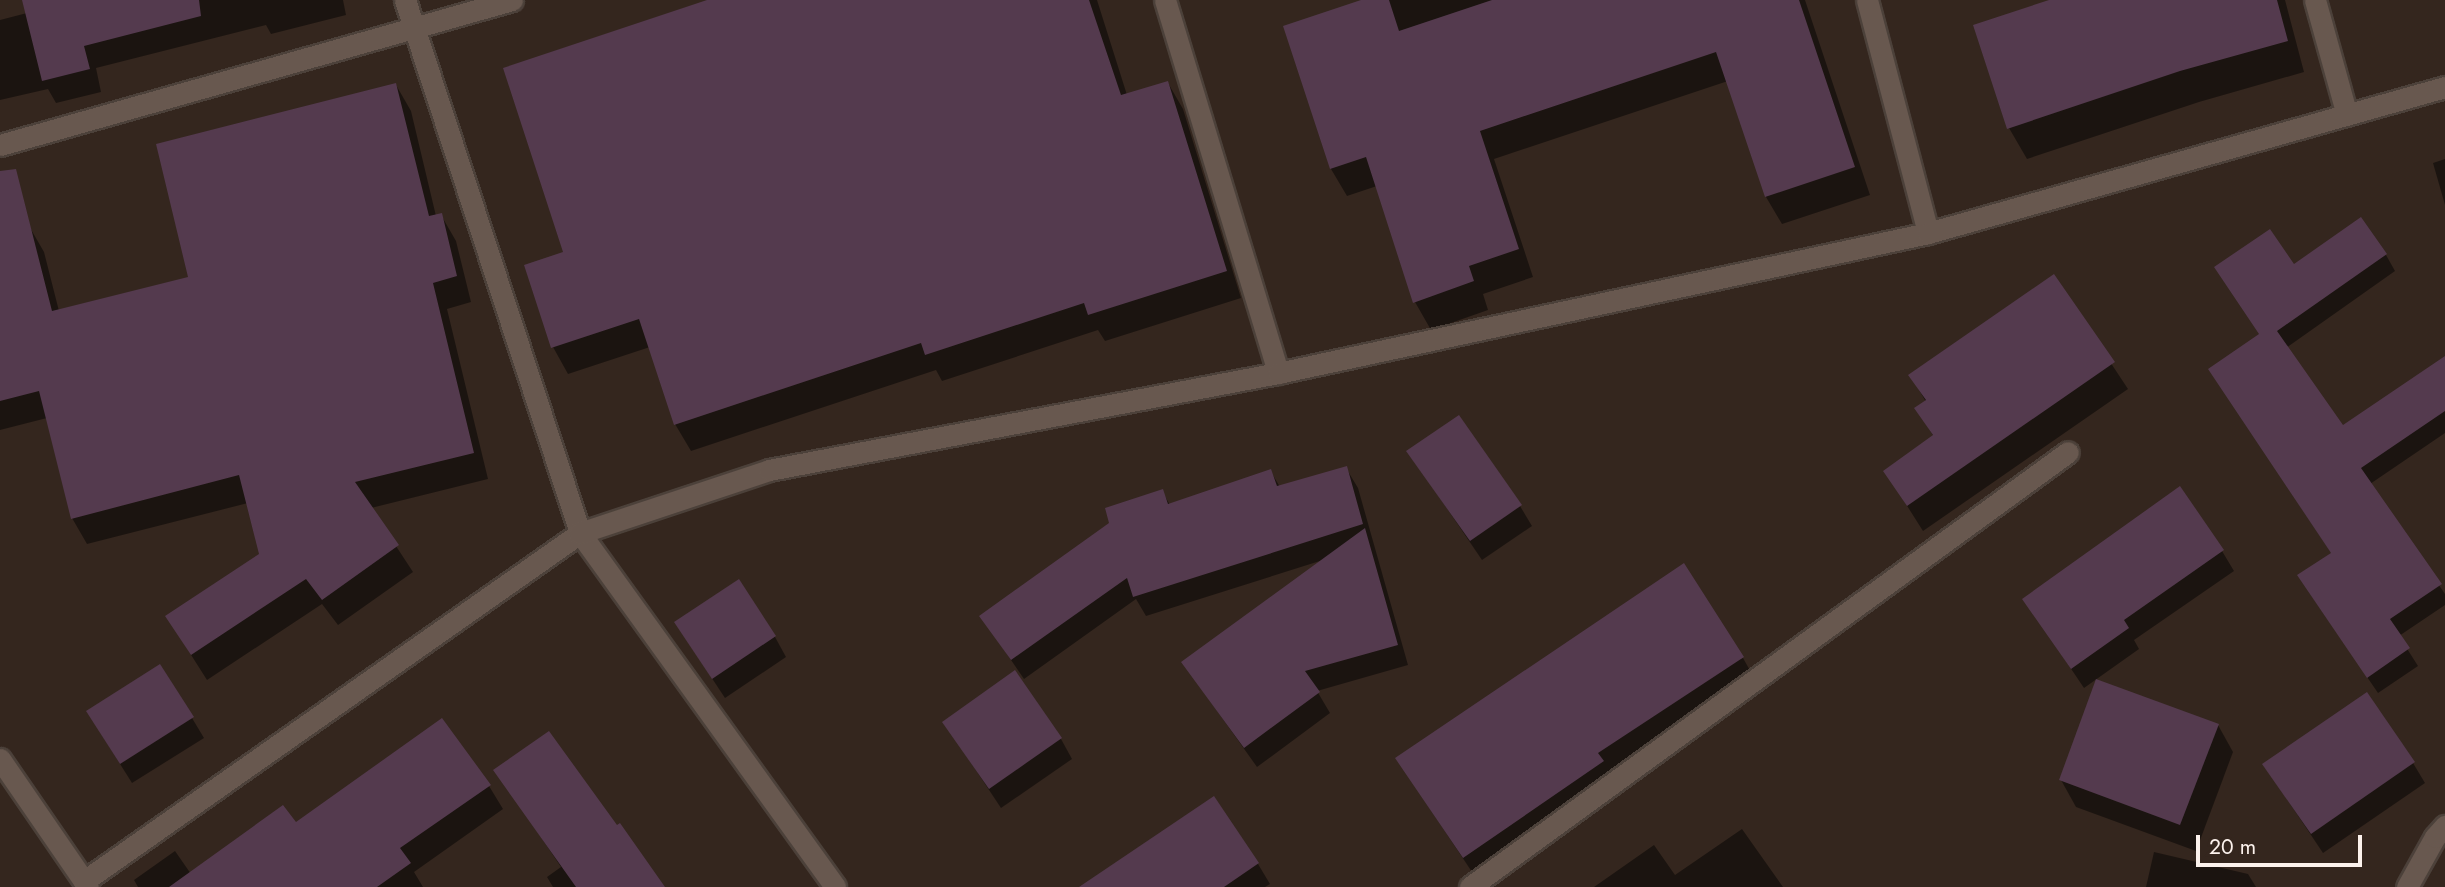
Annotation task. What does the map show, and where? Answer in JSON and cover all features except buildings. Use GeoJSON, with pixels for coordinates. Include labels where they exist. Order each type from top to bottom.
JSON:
{"type":"FeatureCollection","features":[{"type":"Feature","properties":{"kind":"street"},"geometry":{"type":"LineString","coordinates":[[405,0],[580,533],[835,887]]}},
{"type":"Feature","properties":{"kind":"street"},"geometry":{"type":"LineString","coordinates":[[0,145],[512,0]]}},
{"type":"Feature","properties":{"kind":"street"},"geometry":{"type":"LineString","coordinates":[[1165,0],[1278,373]]}},
{"type":"Feature","properties":{"kind":"street"},"geometry":{"type":"LineString","coordinates":[[1867,0],[1928,233]]}},
{"type":"Feature","properties":{"kind":"street"},"geometry":{"type":"LineString","coordinates":[[2315,0],[2347,115]]}},
{"type":"Feature","properties":{"kind":"street"},"geometry":{"type":"LineString","coordinates":[[0,759],[86,884],[580,533],[769,470],[1278,373],[1928,233],[2445,87]]}},
{"type":"Feature","properties":{"kind":"street"},"geometry":{"type":"LineString","coordinates":[[1470,887],[2068,452]]}},
{"type":"Feature","properties":{"kind":"street"},"geometry":{"type":"LineString","coordinates":[[2407,887],[2435,837],[2445,826]]}}]}
